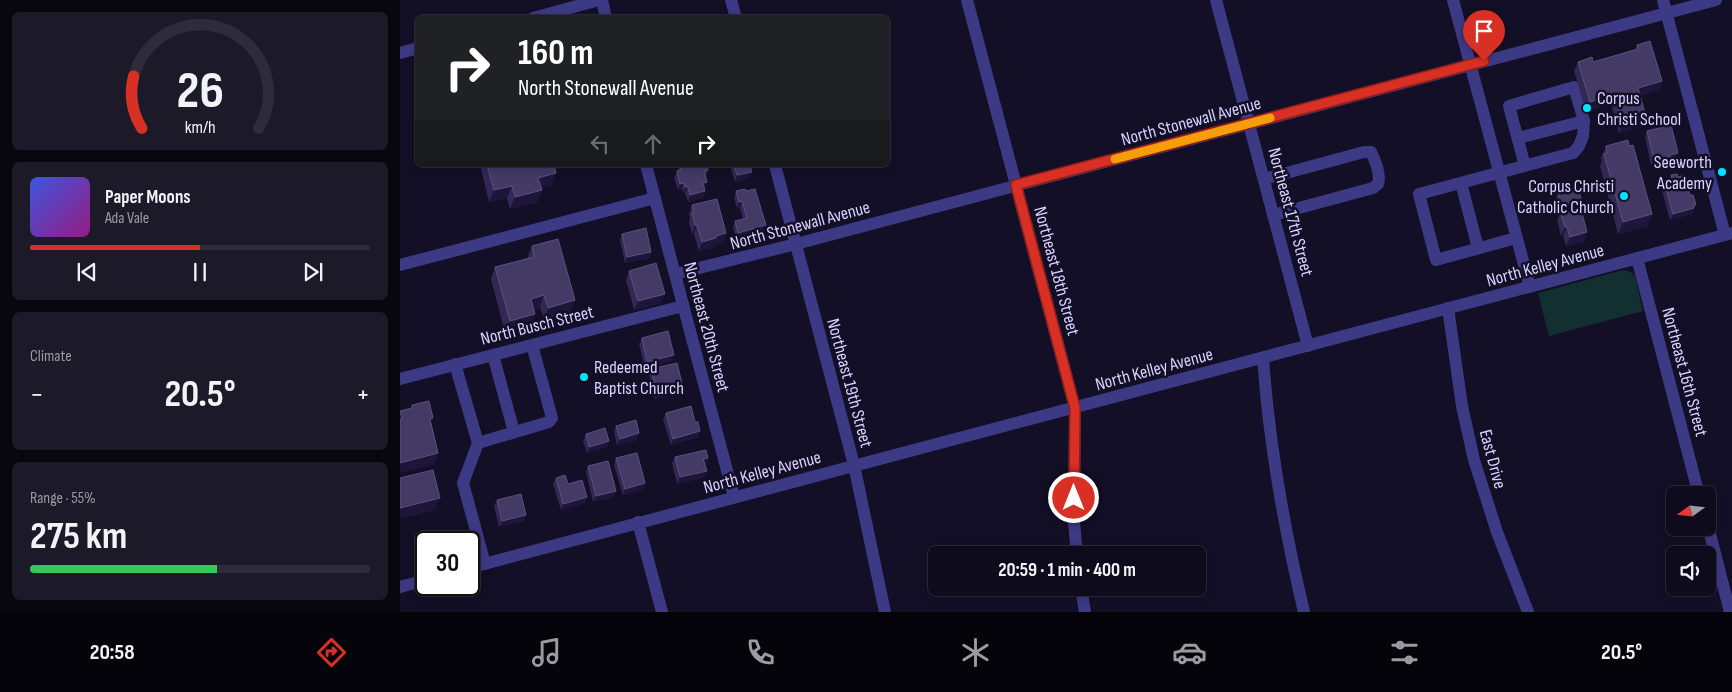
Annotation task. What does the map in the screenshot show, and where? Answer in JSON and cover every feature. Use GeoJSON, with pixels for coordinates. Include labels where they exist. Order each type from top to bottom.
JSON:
{"type":"FeatureCollection","features":[{"type":"Feature","properties":{"kind":"street"},"geometry":{"type":"LineString","coordinates":[[544,15],[600,0],[605,15]]}},
{"type":"Feature","properties":{"kind":"street"},"geometry":{"type":"LineString","coordinates":[[731,0],[735,15]]}},
{"type":"Feature","properties":{"kind":"street","name":"Northeast 18th Street"},"geometry":{"type":"LineString","coordinates":[[967,0],[1075,408],[1074,522],[1076,546]]}},
{"type":"Feature","properties":{"kind":"street","name":"Northeast 17th Street"},"geometry":{"type":"LineString","coordinates":[[1216,0],[1308,346]]}},
{"type":"Feature","properties":{"kind":"street"},"geometry":{"type":"LineString","coordinates":[[1453,0],[1530,287]]}},
{"type":"Feature","properties":{"kind":"street"},"geometry":{"type":"LineString","coordinates":[[1662,0],[1728,234]]}},
{"type":"Feature","properties":{"kind":"street","name":"North Stonewall Avenue"},"geometry":{"type":"LineString","coordinates":[[675,274],[796,244],[1716,0]]}},
{"type":"Feature","properties":{"kind":"street"},"geometry":{"type":"LineString","coordinates":[[400,53],[415,49]]}},
{"type":"Feature","properties":{"kind":"street"},"geometry":{"type":"LineString","coordinates":[[1516,238],[1436,260],[1419,194],[1499,173],[1525,166],[1573,153],[1584,136],[1584,121],[1574,87],[1509,106],[1525,166]]}},
{"type":"Feature","properties":{"kind":"street"},"geometry":{"type":"LineString","coordinates":[[1518,138],[1584,121]]}},
{"type":"Feature","properties":{"kind":"street"},"geometry":{"type":"LineString","coordinates":[[1264,179],[1364,152],[1371,152],[1380,178],[1378,184],[1373,188],[1273,215]]}},
{"type":"Feature","properties":{"kind":"street","name":"Northeast 20th Street"},"geometry":{"type":"LineString","coordinates":[[647,167],[734,497]]}},
{"type":"Feature","properties":{"kind":"street","name":"Northeast 19th Street"},"geometry":{"type":"LineString","coordinates":[[776,167],[854,465],[885,612]]}},
{"type":"Feature","properties":{"kind":"street"},"geometry":{"type":"LineString","coordinates":[[1461,183],[1478,248]]}},
{"type":"Feature","properties":{"kind":"street"},"geometry":{"type":"LineString","coordinates":[[400,265],[655,198]]}},
{"type":"Feature","properties":{"kind":"street","name":"North Kelley Avenue"},"geometry":{"type":"LineString","coordinates":[[480,565],[1728,234]]}},
{"type":"Feature","properties":{"kind":"street","name":"Northeast 16th Street"},"geometry":{"type":"LineString","coordinates":[[1638,258],[1697,486]]}},
{"type":"Feature","properties":{"kind":"street","name":"North Busch Street"},"geometry":{"type":"LineString","coordinates":[[400,378],[683,306]]}},
{"type":"Feature","properties":{"kind":"street","name":"East Drive"},"geometry":{"type":"LineString","coordinates":[[1448,308],[1462,406],[1474,460],[1497,532],[1528,612]]}},
{"type":"Feature","properties":{"kind":"street"},"geometry":{"type":"LineString","coordinates":[[478,442],[549,422],[552,418],[532,344]]}},
{"type":"Feature","properties":{"kind":"street"},"geometry":{"type":"LineString","coordinates":[[493,355],[514,432]]}},
{"type":"Feature","properties":{"kind":"street"},"geometry":{"type":"LineString","coordinates":[[1263,358],[1266,400],[1282,515],[1304,612]]}},
{"type":"Feature","properties":{"kind":"street"},"geometry":{"type":"LineString","coordinates":[[455,364],[478,442],[463,483],[484,564]]}},
{"type":"Feature","properties":{"kind":"street"},"geometry":{"type":"LineString","coordinates":[[638,522],[662,612]]}},
{"type":"Feature","properties":{"kind":"street"},"geometry":{"type":"LineString","coordinates":[[1711,536],[1730,612]]}},
{"type":"Feature","properties":{"kind":"street"},"geometry":{"type":"LineString","coordinates":[[400,587],[415,583]]}},
{"type":"Feature","properties":{"kind":"street"},"geometry":{"type":"LineString","coordinates":[[1082,596],[1085,612]]}},
{"type":"Feature","properties":{"kind":"green space"},"geometry":{"type":"Polygon","coordinates":[[[1623,270],[1631,272],[1635,276],[1643,311],[1549,336],[1538,293],[1623,270]]]}},
{"type":"Feature","properties":{"kind":"building"},"geometry":{"type":"Polygon","coordinates":[[[1650,41],[1662,81],[1638,88],[1646,117],[1622,124],[1614,95],[1590,102],[1578,62],[1592,57],[1593,62],[1638,49],[1637,45],[1650,41]]]}},
{"type":"Feature","properties":{"kind":"building"},"geometry":{"type":"Polygon","coordinates":[[[1671,125],[1678,153],[1670,155],[1672,161],[1662,163],[1661,157],[1654,159],[1647,131],[1671,125]]]}},
{"type":"Feature","properties":{"kind":"building","name":"Corpus Christi Catholic Church"},"geometry":{"type":"Polygon","coordinates":[[[1628,140],[1629,146],[1633,145],[1652,214],[1623,222],[1604,154],[1607,153],[1606,146],[1628,140]]]}},
{"type":"Feature","properties":{"kind":"building"},"geometry":{"type":"Polygon","coordinates":[[[488,167],[554,167],[556,173],[538,178],[542,190],[515,197],[512,186],[494,190],[488,167]]]}},
{"type":"Feature","properties":{"kind":"building"},"geometry":{"type":"Polygon","coordinates":[[[680,167],[707,167],[708,170],[704,171],[707,182],[703,183],[705,191],[690,195],[688,187],[685,187],[684,183],[680,184],[677,171],[681,170],[680,167]]]}},
{"type":"Feature","properties":{"kind":"building"},"geometry":{"type":"Polygon","coordinates":[[[735,167],[751,167],[752,172],[737,175],[735,167]]]}},
{"type":"Feature","properties":{"kind":"building"},"geometry":{"type":"Polygon","coordinates":[[[1677,174],[1678,177],[1685,175],[1690,195],[1693,195],[1696,205],[1693,205],[1694,208],[1673,214],[1664,181],[1672,178],[1671,175],[1677,174]]]}},
{"type":"Feature","properties":{"kind":"building"},"geometry":{"type":"Polygon","coordinates":[[[1578,188],[1582,202],[1579,202],[1587,232],[1570,237],[1560,211],[1563,210],[1558,193],[1578,188]]]}},
{"type":"Feature","properties":{"kind":"building"},"geometry":{"type":"Polygon","coordinates":[[[745,189],[746,191],[755,189],[766,225],[738,233],[735,221],[747,218],[742,201],[739,202],[736,191],[745,189]]]}},
{"type":"Feature","properties":{"kind":"building"},"geometry":{"type":"Polygon","coordinates":[[[717,199],[726,233],[702,242],[697,225],[695,225],[692,205],[717,199]]]}},
{"type":"Feature","properties":{"kind":"building"},"geometry":{"type":"Polygon","coordinates":[[[646,228],[651,252],[627,257],[622,234],[646,228]]]}},
{"type":"Feature","properties":{"kind":"building"},"geometry":{"type":"Polygon","coordinates":[[[558,239],[575,300],[548,308],[544,295],[531,299],[535,314],[510,321],[495,267],[534,257],[532,246],[558,239]]]}},
{"type":"Feature","properties":{"kind":"building"},"geometry":{"type":"Polygon","coordinates":[[[656,263],[665,294],[638,301],[629,271],[656,263]]]}},
{"type":"Feature","properties":{"kind":"building"},"geometry":{"type":"Polygon","coordinates":[[[668,331],[674,355],[647,362],[642,338],[668,331]]]}},
{"type":"Feature","properties":{"kind":"building"},"geometry":{"type":"Polygon","coordinates":[[[677,363],[683,387],[657,393],[651,369],[677,363]]]}},
{"type":"Feature","properties":{"kind":"building"},"geometry":{"type":"Polygon","coordinates":[[[429,401],[433,418],[430,419],[438,453],[400,463],[400,419],[402,419],[400,411],[412,408],[412,405],[429,401]]]}},
{"type":"Feature","properties":{"kind":"building"},"geometry":{"type":"Polygon","coordinates":[[[691,406],[695,422],[698,422],[700,431],[673,439],[666,413],[691,406]]]}},
{"type":"Feature","properties":{"kind":"building"},"geometry":{"type":"Polygon","coordinates":[[[636,420],[639,433],[620,439],[616,426],[636,420]]]}},
{"type":"Feature","properties":{"kind":"building"},"geometry":{"type":"Polygon","coordinates":[[[605,428],[609,441],[589,447],[586,434],[605,428]]]}},
{"type":"Feature","properties":{"kind":"building"},"geometry":{"type":"Polygon","coordinates":[[[706,450],[708,458],[703,459],[707,471],[680,477],[675,457],[706,450]]]}},
{"type":"Feature","properties":{"kind":"building"},"geometry":{"type":"Polygon","coordinates":[[[637,453],[645,483],[625,489],[616,458],[637,453]]]}},
{"type":"Feature","properties":{"kind":"building"},"geometry":{"type":"Polygon","coordinates":[[[608,461],[616,491],[596,496],[588,466],[608,461]]]}},
{"type":"Feature","properties":{"kind":"building"},"geometry":{"type":"Polygon","coordinates":[[[433,470],[440,498],[400,508],[400,478],[433,470]]]}},
{"type":"Feature","properties":{"kind":"building"},"geometry":{"type":"Polygon","coordinates":[[[565,475],[568,484],[582,480],[587,497],[563,504],[556,478],[565,475]]]}},
{"type":"Feature","properties":{"kind":"building"},"geometry":{"type":"Polygon","coordinates":[[[521,494],[526,515],[502,521],[497,500],[521,494]]]}},
{"type":"Feature","properties":{"kind":"slow traffic"},"geometry":{"type":"LineString","coordinates":[[1115,159],[1270,118]]}},
{"type":"Feature","properties":{"kind":"place","name":"Corpus Christi School"},"geometry":{"type":"Point","coordinates":[1587,108]}},
{"type":"Feature","properties":{"kind":"place","name":"Seeworth Academy"},"geometry":{"type":"Point","coordinates":[1722,172]}},
{"type":"Feature","properties":{"kind":"place","name":"Corpus Christi Catholic Church"},"geometry":{"type":"Point","coordinates":[1624,196]}},
{"type":"Feature","properties":{"kind":"place","name":"Redeemed Baptist Church"},"geometry":{"type":"Point","coordinates":[584,377]}},
{"type":"Feature","properties":{"kind":"route"},"geometry":{"type":"LineString","coordinates":[[1074,498],[1075,408],[1016,185],[1484,61]]}}]}
